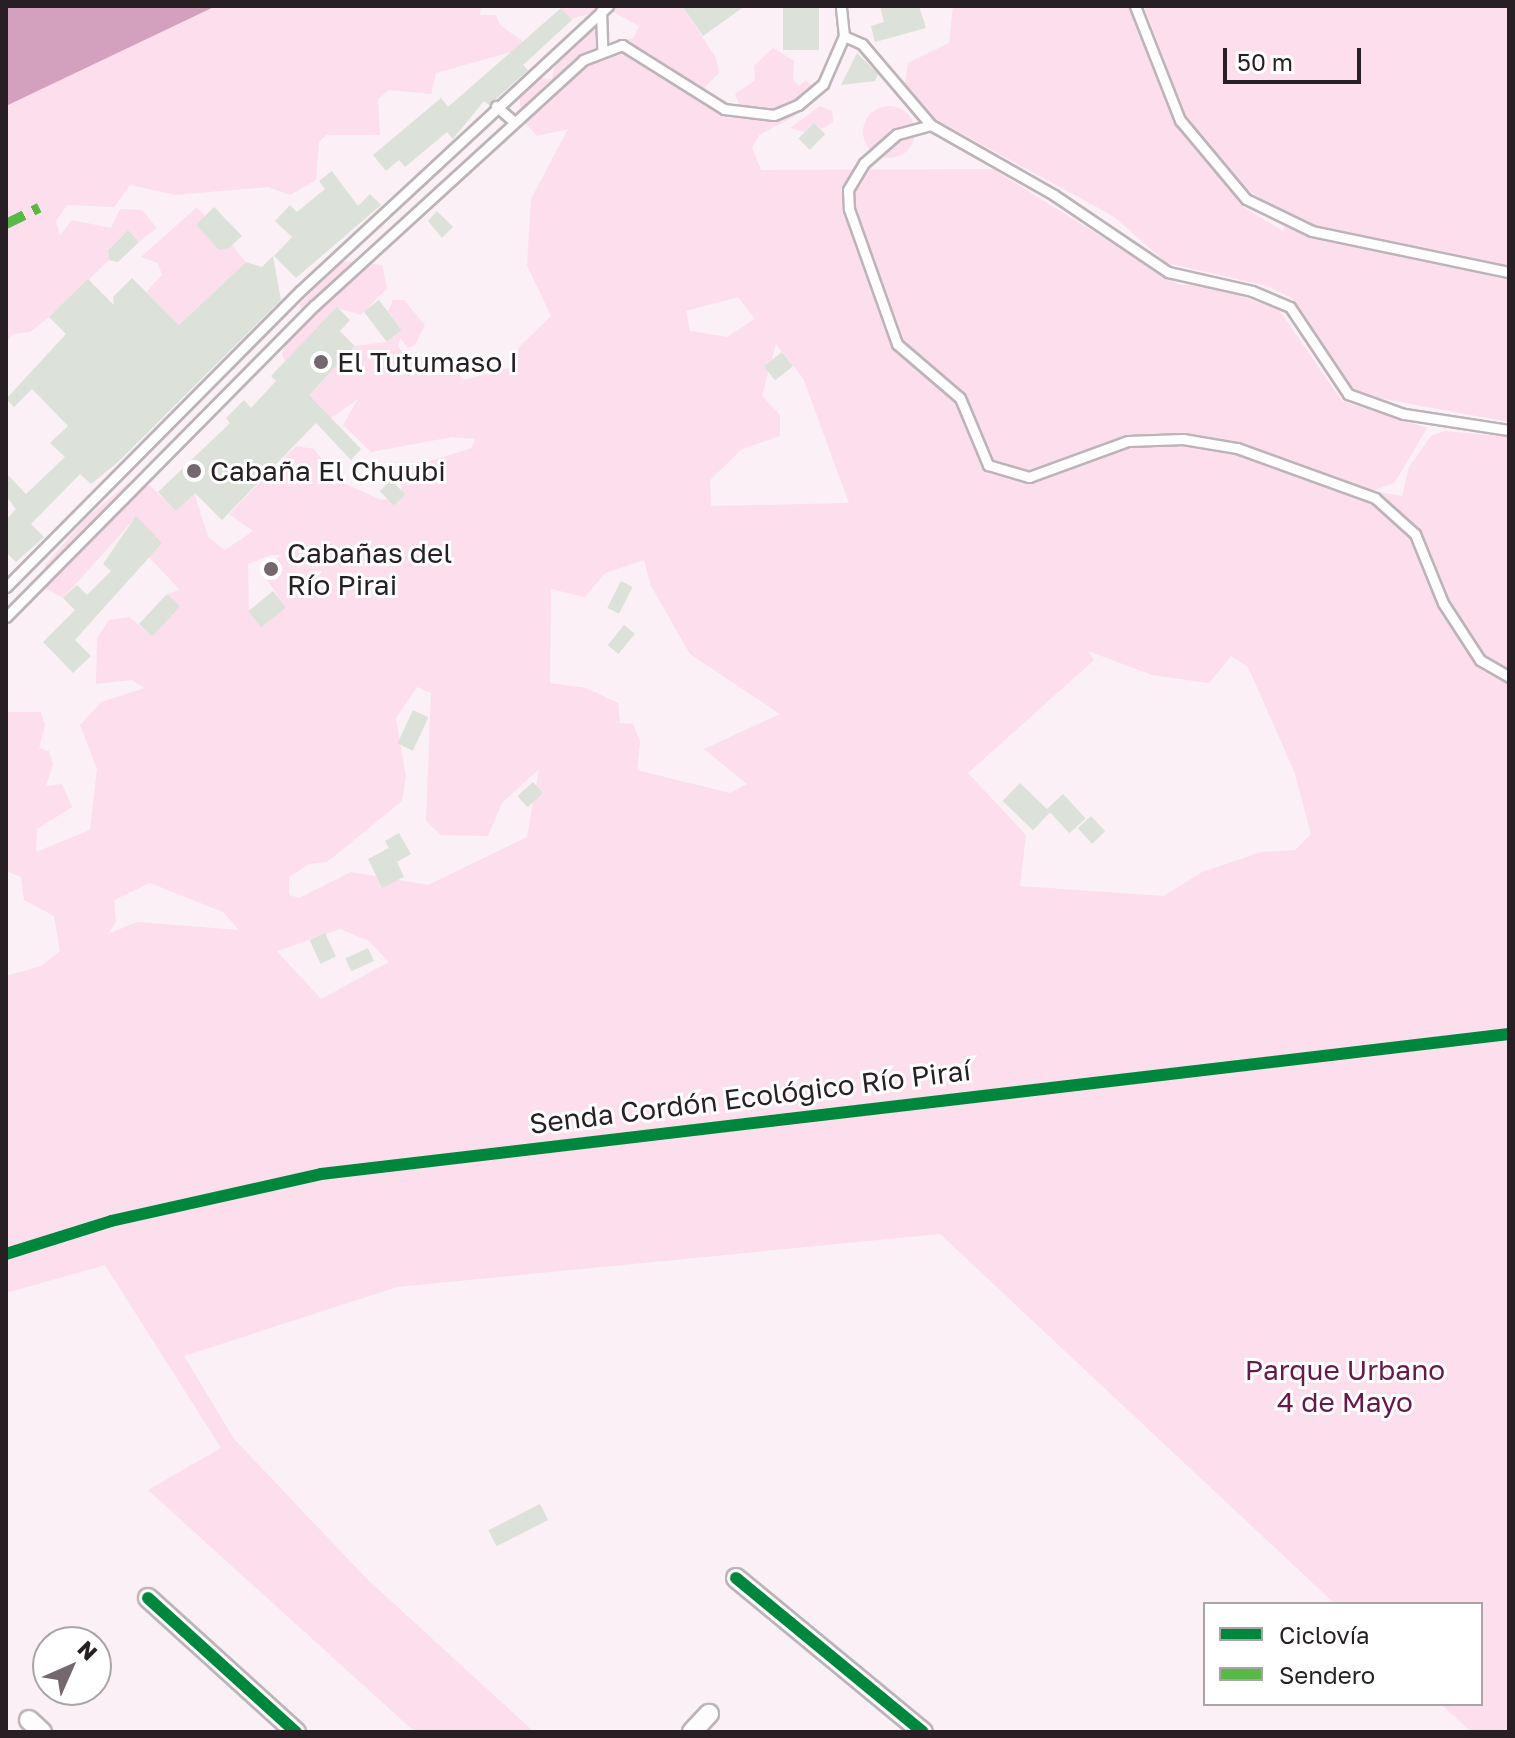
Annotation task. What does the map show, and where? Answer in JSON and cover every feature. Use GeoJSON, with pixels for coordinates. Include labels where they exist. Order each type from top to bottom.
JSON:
{"type":"FeatureCollection","features":[{"type":"Feature","properties":{"kind":"street"},"geometry":{"type":"LineString","coordinates":[[736,1578],[923,1732]]}},
{"type":"Feature","properties":{"kind":"street"},"geometry":{"type":"LineString","coordinates":[[148,1598],[296,1732]]}},
{"type":"Feature","properties":{"kind":"street"},"geometry":{"type":"LineString","coordinates":[[692,1732],[709,1714]]}},
{"type":"Feature","properties":{"kind":"lane"},"geometry":{"type":"LineString","coordinates":[[6,617],[220,400],[513,121],[602,48],[622,45],[640,53],[724,109],[751,116],[798,105],[823,84],[844,36],[841,6]]}},
{"type":"Feature","properties":{"kind":"lane"},"geometry":{"type":"LineString","coordinates":[[1135,6],[1180,120],[1246,199],[1312,231],[1509,272]]}},
{"type":"Feature","properties":{"kind":"lane"},"geometry":{"type":"LineString","coordinates":[[602,48],[604,9]]}},
{"type":"Feature","properties":{"kind":"lane"},"geometry":{"type":"LineString","coordinates":[[6,587],[206,386],[496,106],[604,9]]}},
{"type":"Feature","properties":{"kind":"lane"},"geometry":{"type":"LineString","coordinates":[[844,36],[862,44],[931,125],[1054,195],[1168,272],[1252,291],[1290,307],[1338,383],[1364,402],[1509,430]]}},
{"type":"Feature","properties":{"kind":"lane"},"geometry":{"type":"LineString","coordinates":[[496,106],[513,121]]}},
{"type":"Feature","properties":{"kind":"lane"},"geometry":{"type":"LineString","coordinates":[[931,125],[897,134],[864,163],[848,190],[849,209],[897,344],[960,398],[988,465],[1029,477],[1128,441],[1183,439],[1237,448],[1375,498],[1415,534],[1443,603],[1480,660],[1509,677]]}},
{"type":"Feature","properties":{"kind":"lane"},"geometry":{"type":"LineString","coordinates":[[206,386],[220,400]]}},
{"type":"Feature","properties":{"kind":"lane"},"geometry":{"type":"LineString","coordinates":[[26,567],[41,583]]}},
{"type":"Feature","properties":{"kind":"green space"},"geometry":{"type":"Polygon","coordinates":[[[216,6],[481,6],[480,15],[496,15],[500,25],[521,40],[522,49],[436,73],[431,94],[389,90],[378,99],[380,135],[326,135],[319,142],[316,180],[290,195],[268,187],[175,195],[130,185],[114,207],[67,205],[56,221],[60,235],[72,220],[111,228],[120,209],[142,210],[157,228],[139,242],[128,230],[108,249],[109,260],[49,317],[30,332],[12,334],[6,344],[6,106],[216,6]]]}},
{"type":"Feature","properties":{"kind":"green space","name":"Parque Urbano 4 de Mayo"},"geometry":{"type":"Polygon","coordinates":[[[559,6],[682,6],[716,58],[719,73],[703,89],[732,117],[744,114],[735,94],[755,80],[754,66],[773,48],[794,61],[793,80],[799,86],[806,80],[816,91],[795,116],[759,135],[752,148],[761,170],[993,169],[1177,284],[1219,288],[1279,310],[1342,401],[1427,428],[1395,482],[1373,491],[1402,496],[1409,467],[1431,436],[1445,431],[1509,437],[1509,1732],[1471,1732],[1443,1706],[1483,1706],[1483,1602],[1333,1602],[940,1234],[397,1287],[184,1356],[234,1439],[367,1579],[534,1732],[415,1732],[148,1490],[221,1448],[105,1265],[6,1293],[6,976],[41,966],[60,951],[54,916],[24,900],[21,877],[6,871],[6,712],[41,712],[45,725],[39,748],[49,751],[53,764],[46,786],[62,784],[72,807],[37,829],[36,852],[90,830],[97,769],[80,725],[101,702],[145,688],[132,680],[96,684],[97,638],[109,620],[129,617],[151,635],[180,606],[167,594],[180,590],[149,557],[162,543],[136,517],[63,598],[45,588],[45,565],[86,518],[127,484],[150,486],[176,510],[194,492],[208,537],[225,550],[253,531],[229,514],[296,446],[314,449],[326,465],[328,484],[339,481],[381,500],[401,498],[402,480],[414,466],[472,448],[475,439],[452,437],[371,452],[343,425],[358,399],[331,418],[309,395],[355,346],[387,342],[402,330],[388,311],[393,300],[404,300],[425,325],[415,345],[408,348],[400,338],[398,347],[415,363],[431,353],[450,357],[463,380],[513,367],[519,347],[551,316],[527,265],[531,199],[568,129],[537,136],[521,118],[519,87],[534,77],[552,79],[556,57],[573,51],[578,37],[591,30],[610,32],[611,48],[634,37],[639,26],[607,9],[570,19],[559,6]],[[738,297],[686,311],[690,331],[727,337],[755,319],[738,297]],[[776,344],[762,396],[780,415],[780,436],[742,449],[710,480],[711,506],[849,503],[803,378],[776,344]],[[271,555],[248,564],[249,612],[262,627],[286,607],[265,577],[267,564],[282,555],[271,555]],[[644,560],[605,573],[585,597],[551,589],[550,683],[586,688],[618,703],[620,723],[633,724],[640,741],[637,770],[730,793],[747,784],[704,749],[780,714],[690,654],[651,586],[644,560]],[[1088,651],[1094,660],[968,773],[1026,835],[1020,886],[1164,896],[1202,872],[1261,852],[1295,850],[1311,834],[1294,771],[1248,667],[1231,656],[1209,683],[1152,675],[1088,651]],[[417,687],[396,718],[406,777],[402,801],[327,862],[309,864],[289,877],[289,895],[299,898],[351,872],[428,885],[527,837],[539,769],[502,803],[488,836],[441,835],[426,821],[431,693],[417,687]],[[150,883],[114,900],[116,922],[108,934],[137,922],[239,930],[223,912],[150,883]],[[340,929],[277,951],[321,999],[389,962],[369,941],[340,929]]]}},
{"type":"Feature","properties":{"kind":"green space"},"geometry":{"type":"Polygon","coordinates":[[[953,6],[1128,6],[1173,121],[1242,206],[1284,232],[1285,214],[1245,188],[1185,114],[1144,6],[1509,6],[1509,274],[1461,269],[1509,280],[1509,422],[1362,395],[1349,387],[1292,298],[1267,286],[1167,263],[1113,216],[935,119],[905,84],[908,63],[949,43],[953,6]]]}},
{"type":"Feature","properties":{"kind":"green space"},"geometry":{"type":"Polygon","coordinates":[[[820,106],[832,111],[833,122],[821,129],[814,123],[805,132],[790,128],[820,106]]]}},
{"type":"Feature","properties":{"kind":"green space"},"geometry":{"type":"Polygon","coordinates":[[[889,106],[907,114],[915,132],[907,150],[889,158],[871,150],[863,132],[871,114],[889,106]]]}},
{"type":"Feature","properties":{"kind":"green space"},"geometry":{"type":"Polygon","coordinates":[[[197,207],[205,216],[196,225],[219,250],[232,245],[246,262],[179,325],[146,292],[162,275],[158,263],[141,257],[197,207]]]}},
{"type":"Feature","properties":{"kind":"green space"},"geometry":{"type":"Polygon","coordinates":[[[339,261],[382,265],[387,288],[361,315],[337,308],[286,366],[282,353],[302,316],[300,304],[339,261]]]}},
{"type":"Feature","properties":{"kind":"shaded area"},"geometry":{"type":"Polygon","coordinates":[[[6,6],[216,6],[6,106],[6,6]]]}},
{"type":"Feature","properties":{"kind":"building"},"geometry":{"type":"Polygon","coordinates":[[[682,6],[745,6],[703,36],[682,6]]]}},
{"type":"Feature","properties":{"kind":"building"},"geometry":{"type":"Polygon","coordinates":[[[783,6],[819,6],[819,50],[783,50],[783,6]]]}},
{"type":"Feature","properties":{"kind":"building"},"geometry":{"type":"Polygon","coordinates":[[[880,6],[919,6],[926,28],[875,42],[871,26],[884,22],[880,6]]]}},
{"type":"Feature","properties":{"kind":"building"},"geometry":{"type":"Polygon","coordinates":[[[561,8],[572,20],[523,65],[528,70],[489,105],[484,101],[453,139],[447,132],[405,167],[399,160],[386,171],[373,155],[441,98],[448,107],[561,8]]]}},
{"type":"Feature","properties":{"kind":"building"},"geometry":{"type":"Polygon","coordinates":[[[857,53],[878,74],[875,81],[841,85],[857,53]]]}},
{"type":"Feature","properties":{"kind":"building"},"geometry":{"type":"Polygon","coordinates":[[[814,123],[825,134],[810,150],[798,139],[814,123]]]}},
{"type":"Feature","properties":{"kind":"building"},"geometry":{"type":"Polygon","coordinates":[[[332,171],[358,206],[370,194],[381,205],[296,278],[274,256],[292,237],[275,221],[290,205],[297,212],[325,189],[319,181],[332,171]]]}},
{"type":"Feature","properties":{"kind":"building"},"geometry":{"type":"Polygon","coordinates":[[[214,207],[242,236],[229,248],[219,250],[196,225],[214,207]]]}},
{"type":"Feature","properties":{"kind":"building"},"geometry":{"type":"Polygon","coordinates":[[[437,211],[453,227],[442,238],[428,221],[437,211]]]}},
{"type":"Feature","properties":{"kind":"building"},"geometry":{"type":"Polygon","coordinates":[[[128,230],[139,242],[118,262],[109,260],[108,250],[128,230]]]}},
{"type":"Feature","properties":{"kind":"building"},"geometry":{"type":"Polygon","coordinates":[[[273,256],[281,300],[118,462],[91,484],[80,474],[31,524],[44,537],[16,562],[6,552],[6,520],[16,509],[6,496],[6,473],[26,494],[65,457],[50,443],[68,426],[32,389],[14,407],[6,399],[66,334],[49,317],[88,279],[114,305],[113,297],[132,278],[179,325],[246,262],[262,267],[273,256]]]}},
{"type":"Feature","properties":{"kind":"building"},"geometry":{"type":"Polygon","coordinates":[[[379,300],[402,330],[387,342],[364,311],[379,300]]]}},
{"type":"Feature","properties":{"kind":"building"},"geometry":{"type":"Polygon","coordinates":[[[337,307],[350,320],[340,331],[355,346],[309,395],[361,449],[351,460],[316,423],[222,520],[195,493],[176,511],[158,492],[230,423],[226,418],[244,400],[251,408],[276,381],[271,376],[337,307]]]}},
{"type":"Feature","properties":{"kind":"building"},"geometry":{"type":"Polygon","coordinates":[[[782,352],[793,366],[775,380],[764,366],[782,352]]]}},
{"type":"Feature","properties":{"kind":"building"},"geometry":{"type":"Polygon","coordinates":[[[391,480],[405,494],[394,505],[380,491],[391,480]]]}},
{"type":"Feature","properties":{"kind":"building"},"geometry":{"type":"Polygon","coordinates":[[[136,516],[162,543],[75,640],[91,656],[73,673],[43,642],[75,610],[63,598],[77,585],[87,595],[111,571],[103,564],[136,516]]]}},
{"type":"Feature","properties":{"kind":"building"},"geometry":{"type":"Polygon","coordinates":[[[621,581],[633,587],[619,614],[607,608],[621,581]]]}},
{"type":"Feature","properties":{"kind":"building"},"geometry":{"type":"Polygon","coordinates":[[[273,591],[286,607],[261,627],[248,611],[273,591]]]}},
{"type":"Feature","properties":{"kind":"building"},"geometry":{"type":"Polygon","coordinates":[[[167,594],[180,606],[152,636],[139,624],[167,594]]]}},
{"type":"Feature","properties":{"kind":"building"},"geometry":{"type":"Polygon","coordinates":[[[624,625],[635,634],[619,654],[608,645],[624,625]]]}},
{"type":"Feature","properties":{"kind":"building"},"geometry":{"type":"Polygon","coordinates":[[[413,710],[428,717],[413,751],[397,744],[413,710]]]}},
{"type":"Feature","properties":{"kind":"building"},"geometry":{"type":"Polygon","coordinates":[[[533,782],[543,793],[527,807],[517,796],[533,782]]]}},
{"type":"Feature","properties":{"kind":"building"},"geometry":{"type":"Polygon","coordinates":[[[1020,783],[1050,812],[1033,830],[1003,801],[1020,783]]]}},
{"type":"Feature","properties":{"kind":"building"},"geometry":{"type":"Polygon","coordinates":[[[1063,794],[1086,818],[1069,833],[1047,809],[1063,794]]]}},
{"type":"Feature","properties":{"kind":"building"},"geometry":{"type":"Polygon","coordinates":[[[1091,816],[1105,831],[1092,844],[1078,828],[1091,816]]]}},
{"type":"Feature","properties":{"kind":"building"},"geometry":{"type":"Polygon","coordinates":[[[399,833],[411,854],[397,862],[404,877],[382,888],[368,859],[389,848],[385,841],[399,833]]]}},
{"type":"Feature","properties":{"kind":"building"},"geometry":{"type":"Polygon","coordinates":[[[325,933],[336,957],[321,964],[310,940],[325,933]]]}},
{"type":"Feature","properties":{"kind":"building"},"geometry":{"type":"Polygon","coordinates":[[[368,948],[374,961],[351,971],[345,959],[368,948]]]}},
{"type":"Feature","properties":{"kind":"building"},"geometry":{"type":"Polygon","coordinates":[[[540,1504],[548,1520],[496,1546],[488,1530],[540,1504]]]}},
{"type":"Feature","properties":{"kind":"marked path"},"geometry":{"type":"LineString","coordinates":[[6,224],[39,208]]}},
{"type":"Feature","properties":{"kind":"cycle path","name":"Senda Cordón Ecológico Río Piraí"},"geometry":{"type":"LineString","coordinates":[[6,1254],[111,1221],[321,1174],[1509,1034]]}},
{"type":"Feature","properties":{"kind":"cycle path"},"geometry":{"type":"LineString","coordinates":[[736,1578],[923,1732]]}},
{"type":"Feature","properties":{"kind":"cycle path"},"geometry":{"type":"LineString","coordinates":[[148,1598],[296,1732]]}},
{"type":"Feature","properties":{"kind":"place","name":"El Tutumaso I"},"geometry":{"type":"Point","coordinates":[321,362]}},
{"type":"Feature","properties":{"kind":"place","name":"Cabaña El Chuubi"},"geometry":{"type":"Point","coordinates":[194,471]}},
{"type":"Feature","properties":{"kind":"place","name":"Cabañas del Río Pirai"},"geometry":{"type":"Point","coordinates":[271,569]}}]}
